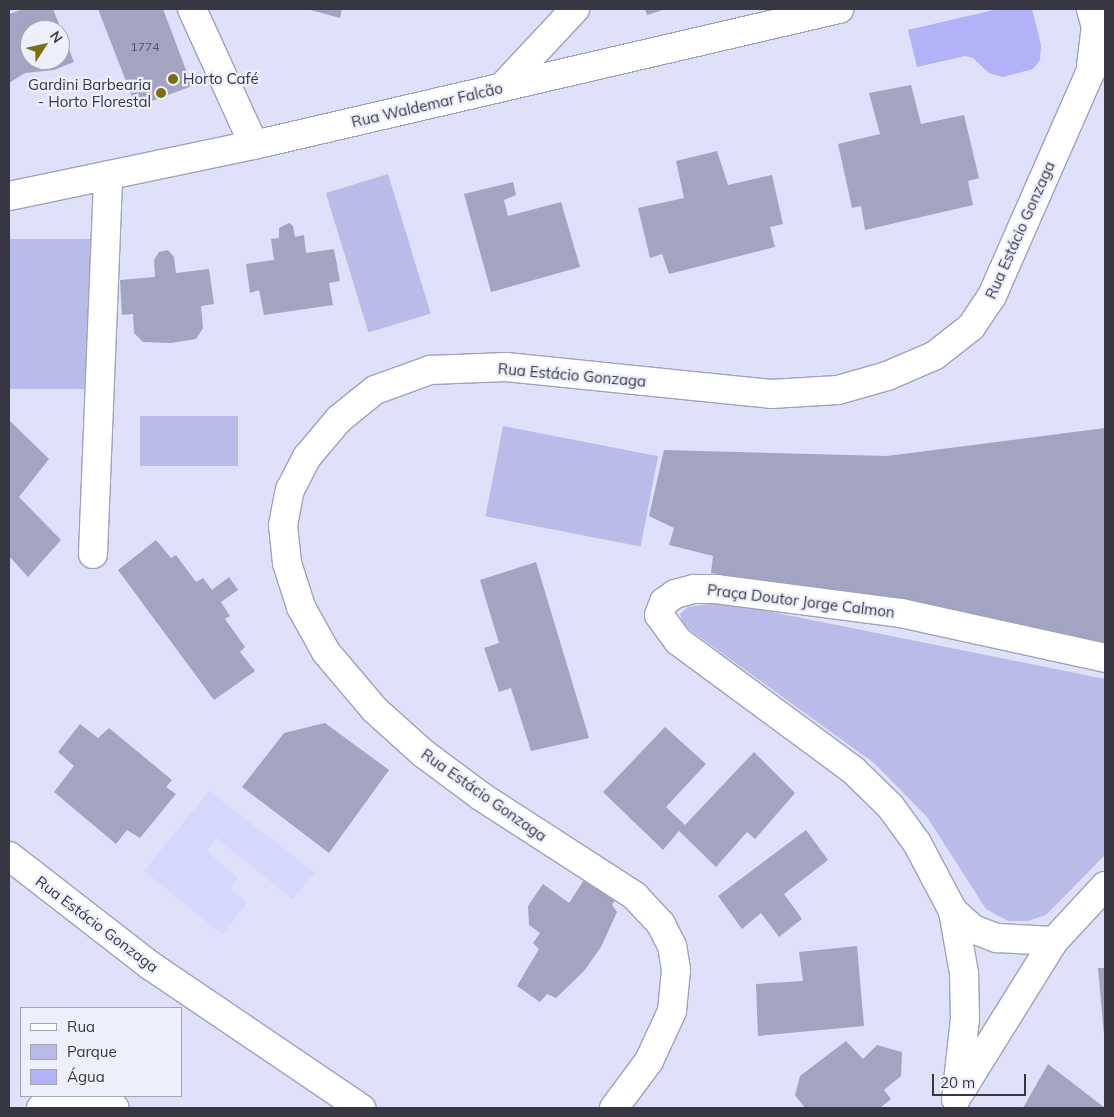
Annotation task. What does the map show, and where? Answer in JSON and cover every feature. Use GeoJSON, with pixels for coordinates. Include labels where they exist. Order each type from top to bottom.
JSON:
{"type":"FeatureCollection","features":[{"type":"Feature","properties":{"kind":"street"},"geometry":{"type":"LineString","coordinates":[[192,9],[254,145]]}},
{"type":"Feature","properties":{"kind":"street"},"geometry":{"type":"LineString","coordinates":[[502,87],[575,9]]}},
{"type":"Feature","properties":{"kind":"street","name":"Rua Waldemar Falcão"},"geometry":{"type":"LineString","coordinates":[[10,196],[254,145],[838,9]]}},
{"type":"Feature","properties":{"kind":"street","name":"Rua Estácio Gonzaga"},"geometry":{"type":"LineString","coordinates":[[1089,75],[1096,27],[1091,9]]}},
{"type":"Feature","properties":{"kind":"street","name":"Rua Estácio Gonzaga"},"geometry":{"type":"LineString","coordinates":[[614,1108],[649,1061],[672,1011],[676,970],[672,946],[661,924],[635,896],[482,797],[424,754],[375,710],[326,652],[300,607],[287,563],[283,525],[290,490],[307,457],[339,419],[375,390],[430,370],[506,367],[771,394],[838,390],[887,376],[934,356],[971,327],[992,296],[1089,75],[1105,47]]}},
{"type":"Feature","properties":{"kind":"street"},"geometry":{"type":"LineString","coordinates":[[93,554],[108,175]]}},
{"type":"Feature","properties":{"kind":"street","name":"Praça Doutor Jorge Calmon"},"geometry":{"type":"LineString","coordinates":[[953,1104],[964,1009],[964,973],[953,911],[938,878],[890,806],[813,737],[678,641],[659,615],[664,602],[675,594],[694,589],[716,589],[900,613],[1105,658]]}},
{"type":"Feature","properties":{"kind":"street","name":"Rua Estácio Gonzaga"},"geometry":{"type":"LineString","coordinates":[[9,856],[151,966],[361,1108]]}},
{"type":"Feature","properties":{"kind":"street"},"geometry":{"type":"LineString","coordinates":[[953,1104],[1054,941],[1105,886]]}},
{"type":"Feature","properties":{"kind":"street","name":"Praça Doutor Jorge Calmon"},"geometry":{"type":"LineString","coordinates":[[953,911],[973,929],[997,938],[1054,941]]}},
{"type":"Feature","properties":{"kind":"street"},"geometry":{"type":"LineString","coordinates":[[41,1108],[99,1098],[115,1108]]}},
{"type":"Feature","properties":{"kind":"shaded area"},"geometry":{"type":"Polygon","coordinates":[[[209,791],[315,873],[292,899],[217,838],[207,851],[238,878],[230,888],[247,903],[222,934],[144,871],[209,791]]]}},
{"type":"Feature","properties":{"kind":"green space"},"geometry":{"type":"Polygon","coordinates":[[[388,174],[431,314],[369,333],[326,193],[388,174]]]}},
{"type":"Feature","properties":{"kind":"green space"},"geometry":{"type":"Polygon","coordinates":[[[9,239],[91,239],[91,389],[9,389],[9,239]]]}},
{"type":"Feature","properties":{"kind":"green space"},"geometry":{"type":"Polygon","coordinates":[[[140,416],[238,416],[238,466],[140,466],[140,416]]]}},
{"type":"Feature","properties":{"kind":"green space"},"geometry":{"type":"Polygon","coordinates":[[[503,426],[658,456],[641,546],[485,516],[503,426]]]}},
{"type":"Feature","properties":{"kind":"green space"},"geometry":{"type":"Polygon","coordinates":[[[722,602],[1105,679],[1105,855],[1046,915],[1028,921],[1008,921],[986,909],[927,817],[874,763],[683,625],[680,614],[688,607],[722,602]]]}},
{"type":"Feature","properties":{"kind":"water"},"geometry":{"type":"Polygon","coordinates":[[[998,9],[1032,9],[1041,45],[1040,60],[1033,69],[1003,77],[989,73],[973,58],[965,56],[917,67],[908,30],[998,9]]]}},
{"type":"Feature","properties":{"kind":"building"},"geometry":{"type":"Polygon","coordinates":[[[24,9],[53,9],[57,20],[20,20],[20,70],[54,70],[25,73],[9,83],[9,14],[24,9]]]}},
{"type":"Feature","properties":{"kind":"building"},"geometry":{"type":"Polygon","coordinates":[[[98,9],[163,9],[192,86],[136,107],[98,9]]]}},
{"type":"Feature","properties":{"kind":"building"},"geometry":{"type":"Polygon","coordinates":[[[307,9],[342,9],[340,18],[307,9]]]}},
{"type":"Feature","properties":{"kind":"building"},"geometry":{"type":"Polygon","coordinates":[[[645,9],[666,9],[647,15],[645,9]]]}},
{"type":"Feature","properties":{"kind":"building"},"geometry":{"type":"Polygon","coordinates":[[[70,52],[74,62],[70,64],[70,52]]]}},
{"type":"Feature","properties":{"kind":"building"},"geometry":{"type":"Polygon","coordinates":[[[911,85],[921,124],[964,115],[979,178],[968,181],[973,205],[865,230],[861,206],[852,208],[838,144],[880,134],[869,93],[911,85]]]}},
{"type":"Feature","properties":{"kind":"building"},"geometry":{"type":"Polygon","coordinates":[[[717,151],[728,185],[772,175],[783,224],[770,227],[775,247],[669,274],[662,254],[650,258],[638,208],[684,198],[676,161],[717,151]]]}},
{"type":"Feature","properties":{"kind":"building"},"geometry":{"type":"Polygon","coordinates":[[[513,182],[516,195],[504,200],[508,216],[561,202],[580,267],[491,292],[464,194],[513,182]]]}},
{"type":"Feature","properties":{"kind":"building"},"geometry":{"type":"Polygon","coordinates":[[[289,223],[293,226],[295,237],[304,235],[306,253],[334,249],[340,281],[329,283],[333,305],[264,315],[259,290],[250,293],[246,264],[274,260],[271,239],[279,238],[279,228],[289,223]]]}},
{"type":"Feature","properties":{"kind":"building"},"geometry":{"type":"Polygon","coordinates":[[[168,250],[174,257],[176,273],[209,269],[214,304],[201,306],[203,328],[196,339],[171,343],[143,342],[134,333],[133,314],[122,315],[120,280],[155,277],[154,260],[159,252],[168,250]]]}},
{"type":"Feature","properties":{"kind":"building"},"geometry":{"type":"Polygon","coordinates":[[[10,421],[49,459],[19,497],[61,540],[28,577],[9,556],[10,421]]]}},
{"type":"Feature","properties":{"kind":"building"},"geometry":{"type":"Polygon","coordinates":[[[1105,428],[1105,646],[711,573],[713,556],[669,545],[674,528],[649,516],[664,450],[887,456],[1105,428]]]}},
{"type":"Feature","properties":{"kind":"building"},"geometry":{"type":"Polygon","coordinates":[[[156,540],[171,558],[176,555],[196,582],[203,578],[212,590],[229,577],[238,590],[221,602],[230,616],[225,619],[245,647],[240,652],[255,671],[214,700],[118,570],[156,540]]]}},
{"type":"Feature","properties":{"kind":"building"},"geometry":{"type":"Polygon","coordinates":[[[536,562],[589,738],[531,751],[511,688],[499,692],[484,648],[499,643],[480,580],[536,562]]]}},
{"type":"Feature","properties":{"kind":"building"},"geometry":{"type":"Polygon","coordinates":[[[325,723],[389,770],[329,853],[242,787],[284,733],[325,723]]]}},
{"type":"Feature","properties":{"kind":"building"},"geometry":{"type":"Polygon","coordinates":[[[80,724],[98,738],[109,728],[172,780],[166,787],[176,794],[140,838],[127,830],[116,844],[54,792],[74,766],[58,752],[80,724]]]}},
{"type":"Feature","properties":{"kind":"building"},"geometry":{"type":"Polygon","coordinates":[[[665,727],[706,764],[666,807],[685,825],[754,752],[795,793],[755,839],[747,832],[716,867],[679,831],[663,850],[603,792],[665,727]]]}},
{"type":"Feature","properties":{"kind":"building"},"geometry":{"type":"Polygon","coordinates":[[[806,830],[828,860],[784,894],[802,919],[779,937],[761,913],[742,929],[718,896],[806,830]]]}},
{"type":"Feature","properties":{"kind":"building"},"geometry":{"type":"Polygon","coordinates":[[[588,874],[618,895],[612,905],[617,912],[601,947],[584,971],[556,998],[547,994],[540,1002],[517,986],[539,949],[533,943],[540,933],[529,925],[528,906],[543,884],[569,903],[588,874]]]}},
{"type":"Feature","properties":{"kind":"building"},"geometry":{"type":"Polygon","coordinates":[[[857,946],[864,1026],[758,1036],[756,984],[803,981],[799,952],[857,946]]]}},
{"type":"Feature","properties":{"kind":"building"},"geometry":{"type":"Polygon","coordinates":[[[1098,968],[1105,968],[1105,1035],[1104,1035],[1098,968]]]}},
{"type":"Feature","properties":{"kind":"building"},"geometry":{"type":"Polygon","coordinates":[[[846,1041],[863,1059],[877,1045],[902,1052],[901,1076],[884,1090],[891,1099],[880,1108],[805,1108],[795,1095],[800,1076],[846,1041]]]}},
{"type":"Feature","properties":{"kind":"building"},"geometry":{"type":"Polygon","coordinates":[[[1048,1064],[1105,1108],[1023,1108],[1048,1064]]]}},
{"type":"Feature","properties":{"kind":"place","name":"Horto Café"},"geometry":{"type":"Point","coordinates":[173,79]}},
{"type":"Feature","properties":{"kind":"place","name":"Gardini Barbearia - Horto Florestal"},"geometry":{"type":"Point","coordinates":[161,93]}}]}
